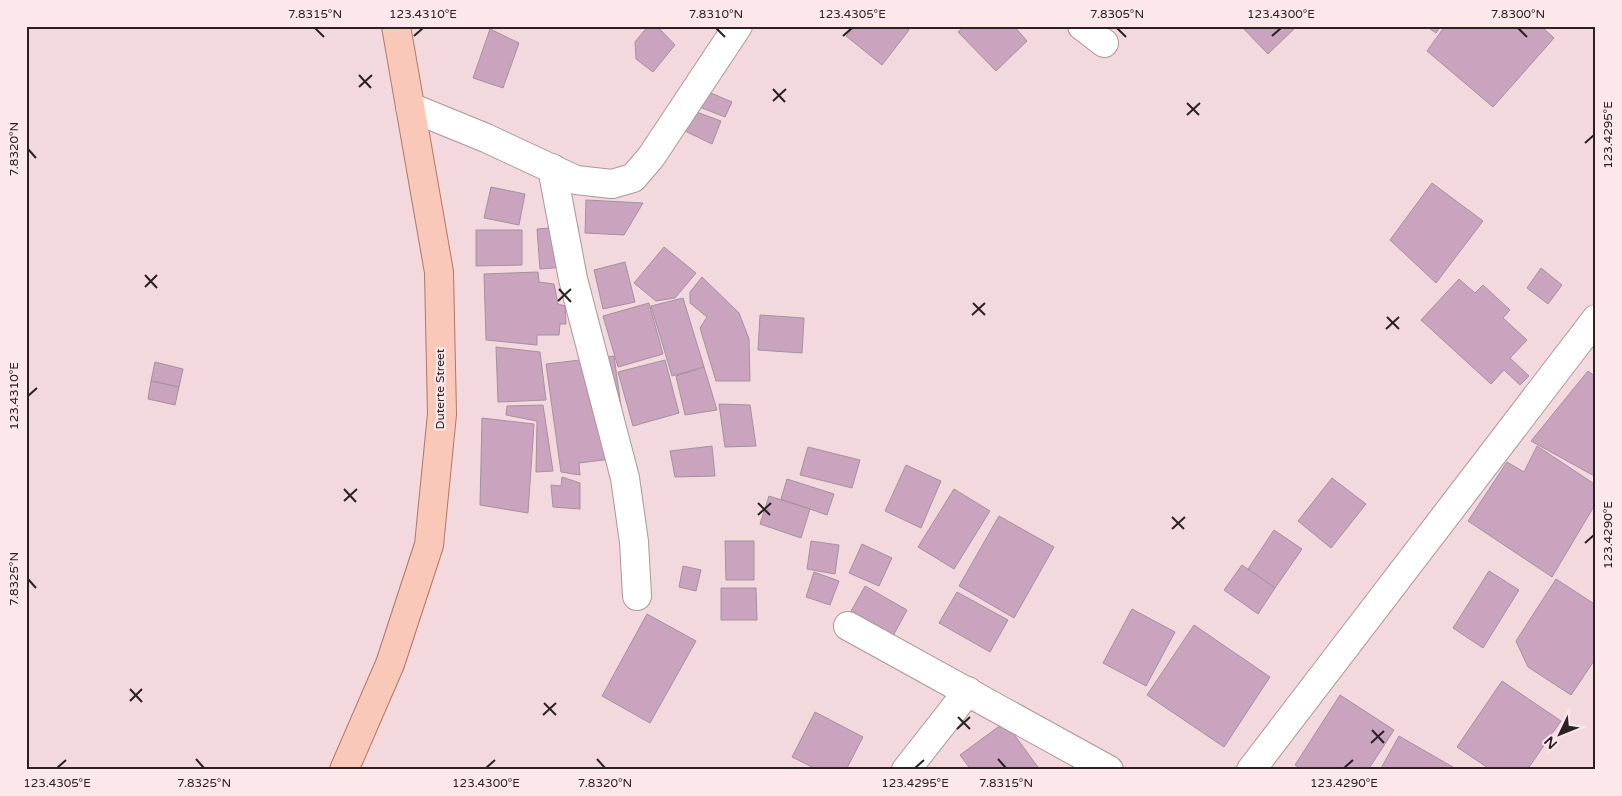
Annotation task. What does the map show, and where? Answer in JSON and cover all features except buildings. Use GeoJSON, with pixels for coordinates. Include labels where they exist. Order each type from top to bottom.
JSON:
{"type":"FeatureCollection","features":[{"type":"Feature","properties":{"kind":"main road","name":"Duterte Street"},"geometry":{"type":"LineString","coordinates":[[344,770],[390,664],[428,546],[442,414],[439,272],[396,26]]}},
{"type":"Feature","properties":{"kind":"street"},"geometry":{"type":"LineString","coordinates":[[410,107],[486,138],[576,180],[612,184],[632,178],[651,157],[738,26]]}},
{"type":"Feature","properties":{"kind":"street"},"geometry":{"type":"LineString","coordinates":[[1082,26],[1104,43]]}},
{"type":"Feature","properties":{"kind":"street"},"geometry":{"type":"LineString","coordinates":[[552,168],[573,279],[625,478],[634,542],[637,596]]}},
{"type":"Feature","properties":{"kind":"street"},"geometry":{"type":"LineString","coordinates":[[1251,770],[1596,319]]}},
{"type":"Feature","properties":{"kind":"street"},"geometry":{"type":"LineString","coordinates":[[848,626],[1108,770]]}},
{"type":"Feature","properties":{"kind":"street"},"geometry":{"type":"LineString","coordinates":[[906,770],[968,691]]}}]}
